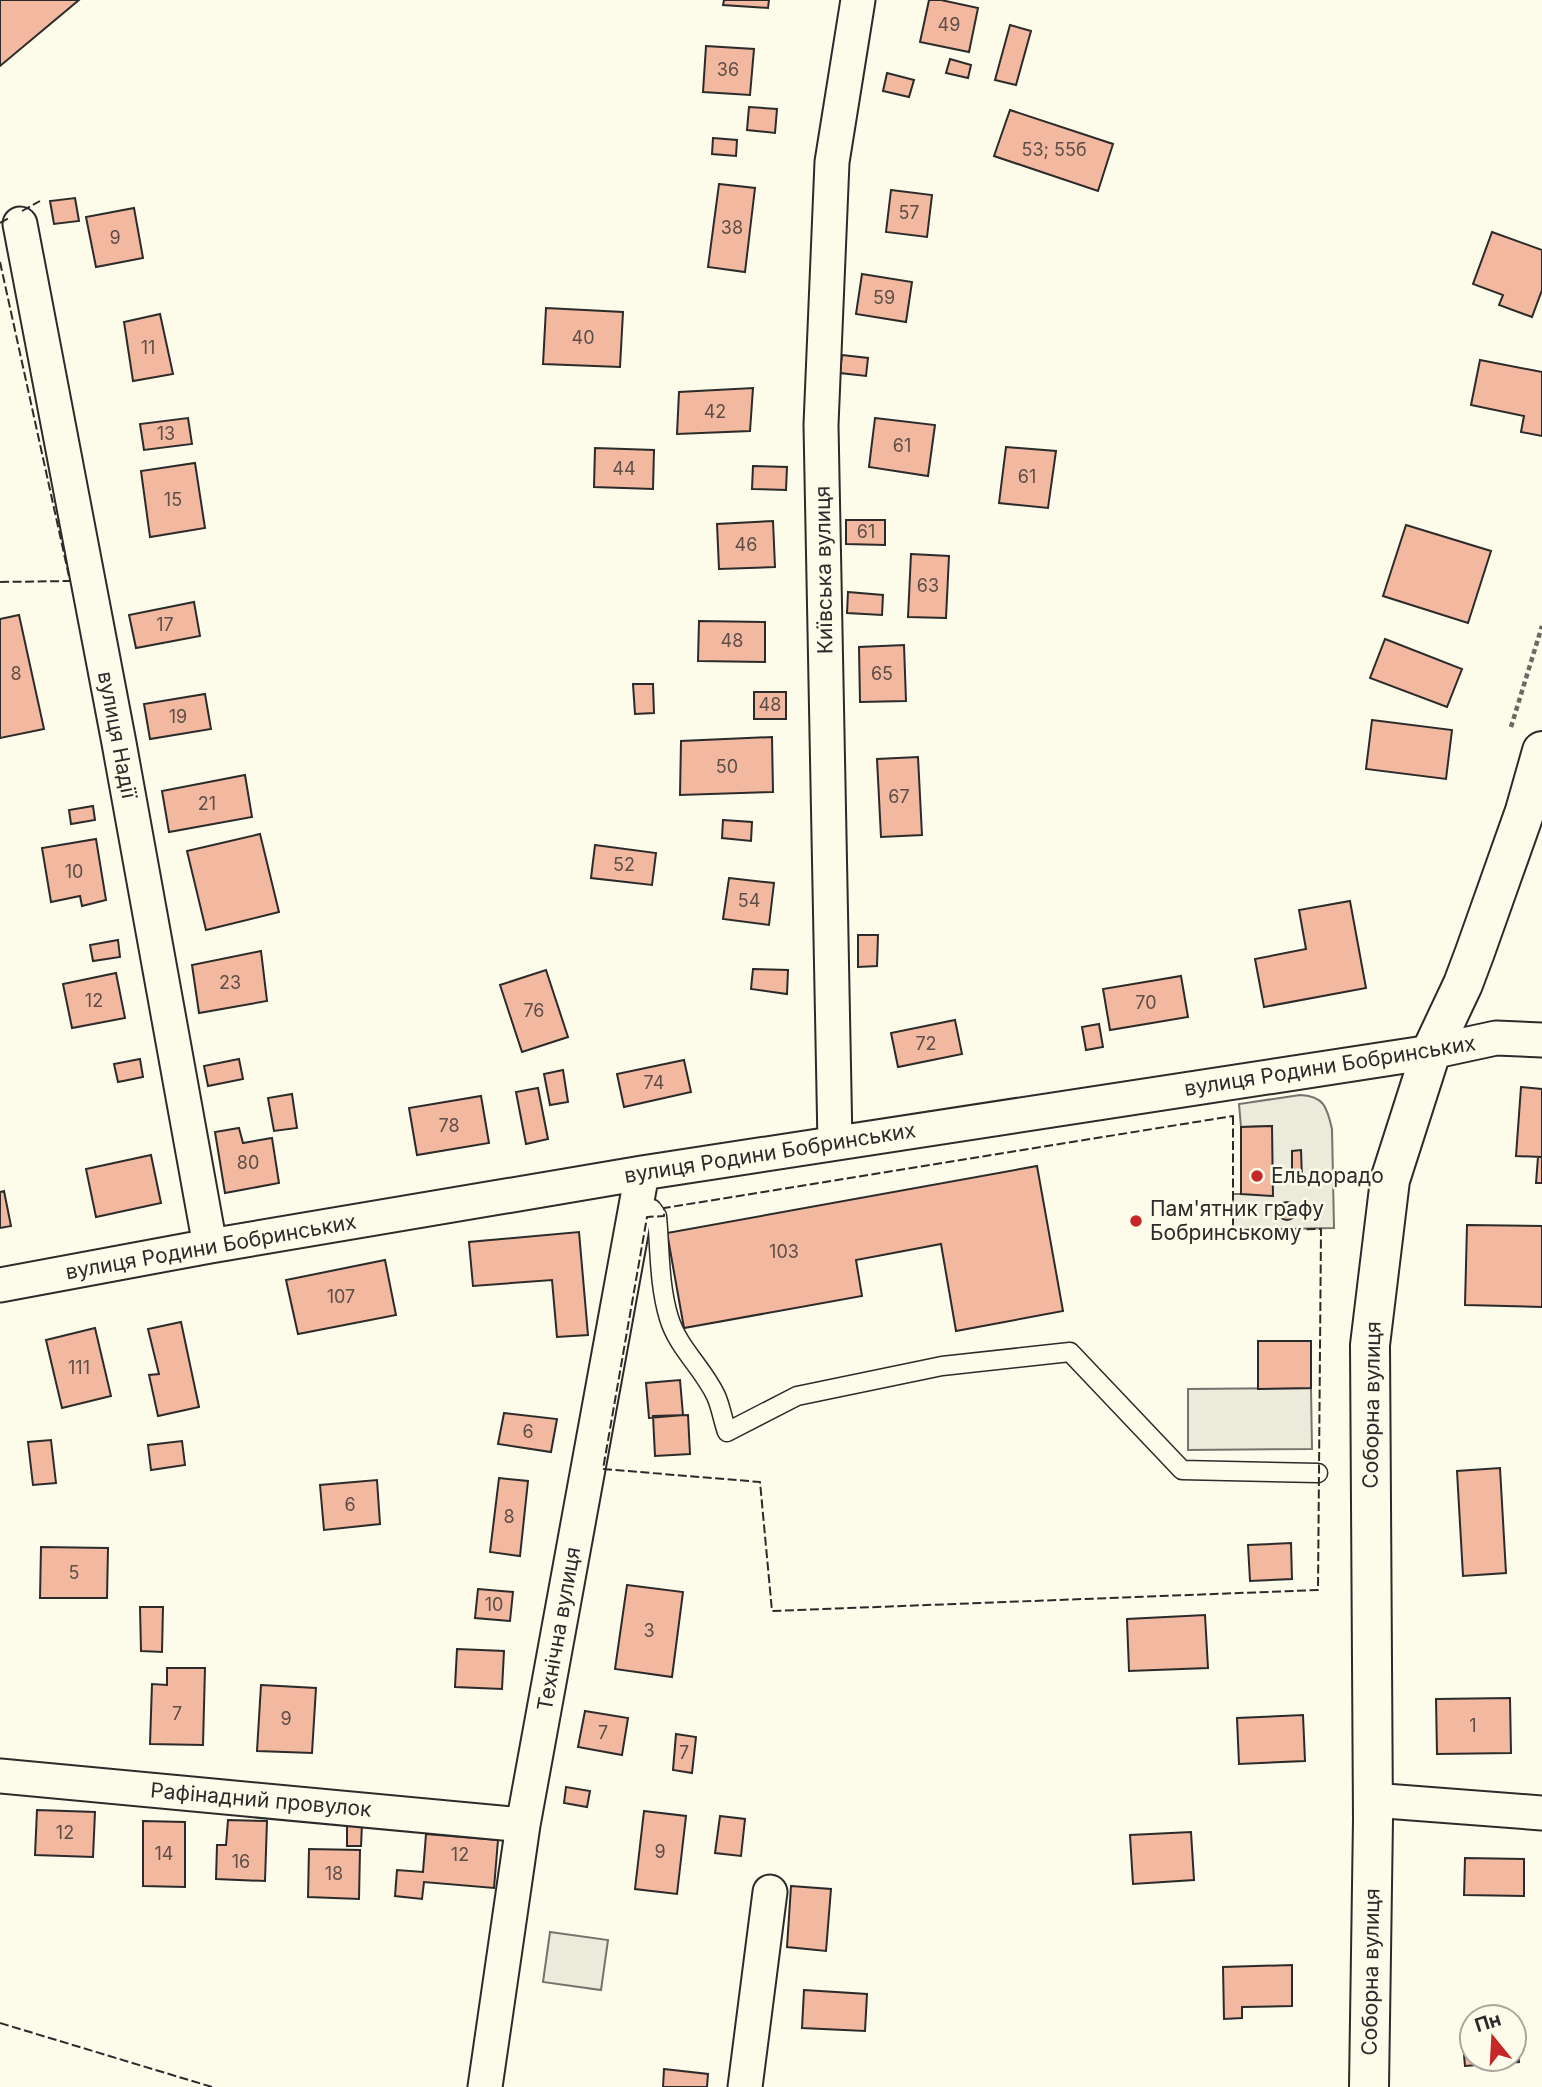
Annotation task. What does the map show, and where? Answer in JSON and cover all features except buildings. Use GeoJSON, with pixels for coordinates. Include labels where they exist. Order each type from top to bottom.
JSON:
{"type":"FeatureCollection","features":[{"type":"Feature","properties":{"kind":"main road","name":"Соборна вулиця"},"geometry":{"type":"LineString","coordinates":[[1369,2087],[1373,1819],[1370,1345],[1390,1180],[1431,1052],[1464,984],[1525,811],[1524,745]]}},
{"type":"Feature","properties":{"kind":"street","name":"Київська вулиця"},"geometry":{"type":"LineString","coordinates":[[835,1143],[821,425],[832,162],[858,0]]}},
{"type":"Feature","properties":{"kind":"street","name":"вулиця Надії"},"geometry":{"type":"LineString","coordinates":[[20,224],[119,743],[210,1246]]}},
{"type":"Feature","properties":{"kind":"street","name":"вулиця Родини Бобринських"},"geometry":{"type":"LineString","coordinates":[[0,1285],[210,1246],[642,1173],[1431,1052],[1496,1038],[1542,1040]]}},
{"type":"Feature","properties":{"kind":"street","name":"Технічна вулиця"},"geometry":{"type":"LineString","coordinates":[[485,2087],[523,1825],[642,1173]]}},
{"type":"Feature","properties":{"kind":"street","name":"Рафінадний провулок"},"geometry":{"type":"LineString","coordinates":[[0,1776],[523,1825]]}},
{"type":"Feature","properties":{"kind":"street"},"geometry":{"type":"LineString","coordinates":[[1372,1800],[1542,1813]]}},
{"type":"Feature","properties":{"kind":"street"},"geometry":{"type":"LineString","coordinates":[[745,2087],[770,1892]]}},
{"type":"Feature","properties":{"kind":"lane"},"geometry":{"type":"LineString","coordinates":[[636,1207],[652,1209],[657,1216],[669,1318],[680,1343],[716,1396],[727,1433],[797,1396],[942,1366],[1070,1352],[1182,1469],[1318,1473]]}},
{"type":"Feature","properties":{"kind":"path"},"geometry":{"type":"LineString","coordinates":[[1524,745],[1542,626]]}},
{"type":"Feature","properties":{"kind":"shaded area"},"geometry":{"type":"Polygon","coordinates":[[[1300,1095],[1319,1100],[1330,1121],[1334,1228],[1233,1230],[1233,1194],[1241,1194],[1272,1126],[1241,1127],[1239,1104],[1300,1095]]]}},
{"type":"Feature","properties":{"kind":"shaded area"},"geometry":{"type":"Polygon","coordinates":[[[1311,1388],[1312,1449],[1188,1450],[1188,1389],[1311,1388]]]}},
{"type":"Feature","properties":{"kind":"shaded area"},"geometry":{"type":"Polygon","coordinates":[[[550,1932],[608,1940],[601,1990],[543,1982],[550,1932]]]}},
{"type":"Feature","properties":{"kind":"fence"},"geometry":{"type":"LineString","coordinates":[[22,211],[40,201]]}},
{"type":"Feature","properties":{"kind":"fence"},"geometry":{"type":"LineString","coordinates":[[0,223],[9,218]]}},
{"type":"Feature","properties":{"kind":"fence"},"geometry":{"type":"LineString","coordinates":[[0,262],[70,581],[0,582]]}},
{"type":"Feature","properties":{"kind":"fence"},"geometry":{"type":"LineString","coordinates":[[1233,1116],[1233,1230],[1321,1229],[1318,1590],[772,1611],[760,1482],[603,1469],[647,1217],[664,1216],[664,1208],[1233,1116]]}},
{"type":"Feature","properties":{"kind":"fence"},"geometry":{"type":"LineString","coordinates":[[0,2023],[212,2087]]}},
{"type":"Feature","properties":{"kind":"place","name":"Ельдорадо"},"geometry":{"type":"Point","coordinates":[1257,1176]}},
{"type":"Feature","properties":{"kind":"place","name":"Пам'ятник графу Бобринському"},"geometry":{"type":"Point","coordinates":[1136,1221]}}]}
